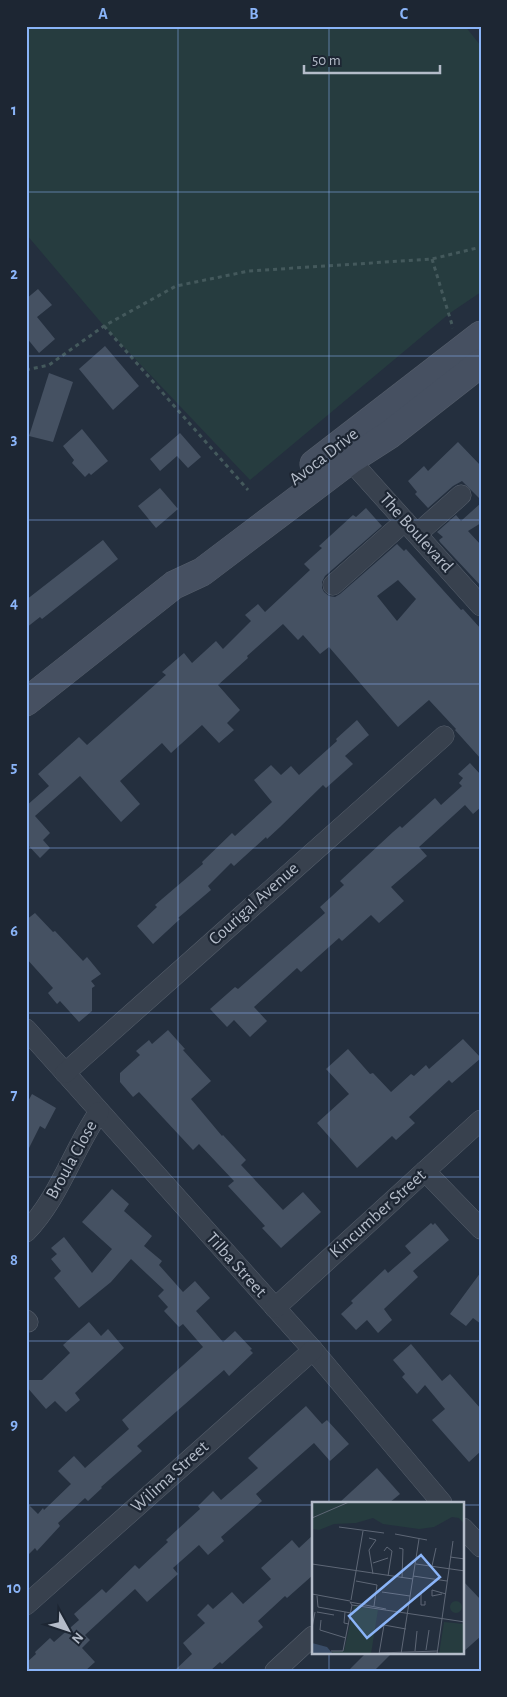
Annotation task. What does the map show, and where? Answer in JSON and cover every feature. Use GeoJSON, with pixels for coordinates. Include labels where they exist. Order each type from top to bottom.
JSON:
{"type":"FeatureCollection","features":[{"type":"Feature","properties":{"kind":"main road","name":"Avoca Drive"},"geometry":{"type":"LineString","coordinates":[[174,586],[192,559],[481,335]]}},
{"type":"Feature","properties":{"kind":"main road","name":"Avoca Drive"},"geometry":{"type":"LineString","coordinates":[[26,702],[174,586],[202,572],[350,460],[389,435],[481,363]]}},
{"type":"Feature","properties":{"kind":"street","name":"The Boulevard"},"geometry":{"type":"LineString","coordinates":[[350,460],[481,606]]}},
{"type":"Feature","properties":{"kind":"street"},"geometry":{"type":"LineString","coordinates":[[333,585],[411,527],[461,495]]}},
{"type":"Feature","properties":{"kind":"street","name":"Courigal Avenue"},"geometry":{"type":"LineString","coordinates":[[65,1073],[444,736]]}},
{"type":"Feature","properties":{"kind":"street","name":"Tilba Street"},"geometry":{"type":"LineString","coordinates":[[26,1029],[313,1350],[441,1502]]}},
{"type":"Feature","properties":{"kind":"street","name":"Broula Close"},"geometry":{"type":"LineString","coordinates":[[26,1232],[43,1213],[85,1133],[99,1112]]}},
{"type":"Feature","properties":{"kind":"street","name":"Kincumber Street"},"geometry":{"type":"LineString","coordinates":[[274,1308],[481,1120]]}},
{"type":"Feature","properties":{"kind":"street"},"geometry":{"type":"LineString","coordinates":[[425,1171],[481,1229]]}},
{"type":"Feature","properties":{"kind":"street","name":"Wilima Street"},"geometry":{"type":"LineString","coordinates":[[26,1605],[313,1350]]}},
{"type":"Feature","properties":{"kind":"street"},"geometry":{"type":"LineString","coordinates":[[464,1529],[481,1547]]}},
{"type":"Feature","properties":{"kind":"street"},"geometry":{"type":"LineString","coordinates":[[275,1671],[312,1637]]}},
{"type":"Feature","properties":{"kind":"path"},"geometry":{"type":"LineString","coordinates":[[26,370],[48,365],[104,326],[176,286],[249,271],[432,259],[481,247]]}},
{"type":"Feature","properties":{"kind":"path"},"geometry":{"type":"LineString","coordinates":[[432,259],[454,330]]}},
{"type":"Feature","properties":{"kind":"path"},"geometry":{"type":"LineString","coordinates":[[104,326],[248,490]]}},
{"type":"Feature","properties":{"kind":"green space"},"geometry":{"type":"Polygon","coordinates":[[[26,26],[465,26],[481,46],[481,292],[450,313],[250,480],[104,326],[26,234],[26,26]]]}},
{"type":"Feature","properties":{"kind":"building"},"geometry":{"type":"Polygon","coordinates":[[[38,289],[52,305],[37,317],[55,339],[39,353],[26,337],[26,299],[38,289]]]}},
{"type":"Feature","properties":{"kind":"building"},"geometry":{"type":"Polygon","coordinates":[[[105,346],[139,386],[113,410],[79,369],[105,346]]]}},
{"type":"Feature","properties":{"kind":"building"},"geometry":{"type":"Polygon","coordinates":[[[49,373],[73,382],[53,442],[29,436],[49,373]]]}},
{"type":"Feature","properties":{"kind":"building"},"geometry":{"type":"Polygon","coordinates":[[[82,429],[108,461],[91,475],[89,473],[85,477],[72,463],[74,460],[63,446],[82,429]]]}},
{"type":"Feature","properties":{"kind":"building"},"geometry":{"type":"Polygon","coordinates":[[[180,433],[201,457],[188,468],[177,456],[160,471],[150,459],[180,433]]]}},
{"type":"Feature","properties":{"kind":"building"},"geometry":{"type":"Polygon","coordinates":[[[458,442],[481,466],[481,500],[462,481],[453,486],[428,508],[415,494],[417,492],[408,481],[424,466],[428,471],[458,442]]]}},
{"type":"Feature","properties":{"kind":"building"},"geometry":{"type":"Polygon","coordinates":[[[160,488],[178,509],[156,528],[138,506],[160,488]]]}},
{"type":"Feature","properties":{"kind":"building"},"geometry":{"type":"Polygon","coordinates":[[[481,503],[481,523],[468,531],[481,545],[481,586],[440,542],[439,540],[443,537],[437,532],[456,515],[461,521],[481,503]]]}},
{"type":"Feature","properties":{"kind":"building"},"geometry":{"type":"Polygon","coordinates":[[[366,508],[382,526],[325,576],[322,582],[324,592],[329,596],[335,597],[340,594],[397,544],[404,551],[406,549],[461,610],[463,609],[481,629],[481,759],[429,700],[398,727],[329,647],[320,654],[303,635],[298,640],[283,624],[218,685],[240,710],[227,723],[234,730],[219,743],[202,725],[171,753],[162,743],[120,781],[140,804],[121,822],[80,776],[35,816],[50,833],[43,840],[50,848],[40,858],[26,843],[26,806],[49,786],[38,774],[79,737],[87,745],[166,675],[162,672],[184,653],[192,663],[216,641],[223,649],[251,621],[245,615],[258,604],[265,612],[310,570],[304,564],[322,548],[319,546],[353,515],[356,517],[366,508]],[[398,580],[377,596],[397,621],[416,599],[398,580]]]}},
{"type":"Feature","properties":{"kind":"building"},"geometry":{"type":"Polygon","coordinates":[[[103,540],[118,559],[42,619],[40,617],[26,628],[26,600],[103,540]]]}},
{"type":"Feature","properties":{"kind":"building"},"geometry":{"type":"Polygon","coordinates":[[[357,720],[369,735],[345,756],[353,764],[326,788],[323,785],[267,839],[266,837],[234,866],[231,863],[208,886],[211,890],[178,918],[180,919],[153,944],[137,926],[157,907],[155,905],[203,864],[202,862],[232,833],[235,836],[272,802],[254,780],[271,765],[281,775],[291,766],[299,775],[357,720]]]}},
{"type":"Feature","properties":{"kind":"building"},"geometry":{"type":"Polygon","coordinates":[[[470,763],[481,775],[481,807],[473,814],[465,805],[419,847],[427,856],[391,887],[404,901],[379,923],[371,915],[342,941],[339,938],[301,972],[297,968],[254,1007],[267,1021],[250,1037],[234,1020],[227,1027],[210,1009],[235,987],[238,989],[325,913],[320,907],[344,885],[340,881],[393,832],[400,826],[402,828],[435,798],[441,805],[462,786],[459,783],[463,778],[458,774],[470,763]]]}},
{"type":"Feature","properties":{"kind":"building"},"geometry":{"type":"Polygon","coordinates":[[[35,913],[83,961],[87,957],[101,974],[91,981],[95,986],[92,988],[92,1011],[79,1022],[60,1001],[57,1004],[48,993],[53,988],[26,958],[26,920],[35,913]]]}},
{"type":"Feature","properties":{"kind":"building"},"geometry":{"type":"Polygon","coordinates":[[[168,1030],[211,1081],[191,1099],[222,1136],[246,1160],[241,1165],[283,1210],[303,1192],[321,1212],[281,1248],[262,1228],[265,1226],[228,1186],[234,1181],[199,1144],[193,1150],[139,1092],[133,1097],[120,1082],[120,1073],[140,1055],[136,1051],[149,1040],[152,1044],[168,1030]]]}},
{"type":"Feature","properties":{"kind":"building"},"geometry":{"type":"Polygon","coordinates":[[[463,1039],[481,1058],[452,1083],[449,1080],[409,1117],[415,1123],[396,1140],[392,1136],[357,1168],[317,1123],[349,1094],[326,1069],[348,1049],[370,1074],[373,1073],[391,1092],[411,1074],[414,1076],[426,1065],[429,1069],[463,1039]]]}},
{"type":"Feature","properties":{"kind":"building"},"geometry":{"type":"Polygon","coordinates":[[[32,1094],[56,1108],[45,1129],[40,1126],[26,1154],[26,1105],[32,1094]]]}},
{"type":"Feature","properties":{"kind":"building"},"geometry":{"type":"Polygon","coordinates":[[[112,1189],[129,1204],[124,1211],[152,1236],[144,1246],[162,1261],[159,1265],[183,1292],[195,1281],[210,1298],[196,1311],[223,1342],[235,1331],[252,1349],[250,1350],[253,1353],[229,1376],[224,1370],[137,1446],[142,1451],[88,1501],[85,1498],[58,1523],[60,1526],[37,1551],[35,1548],[26,1557],[26,1502],[38,1514],[43,1508],[44,1510],[71,1484],[58,1471],[74,1456],[85,1468],[129,1429],[122,1420],[203,1347],[183,1324],[179,1327],[164,1311],[168,1307],[158,1296],[164,1290],[131,1259],[111,1282],[79,1308],[54,1278],[61,1271],[51,1259],[57,1254],[51,1248],[64,1237],[92,1273],[112,1249],[82,1222],[112,1189]]]}},
{"type":"Feature","properties":{"kind":"building"},"geometry":{"type":"Polygon","coordinates":[[[431,1223],[433,1225],[435,1223],[449,1240],[413,1271],[418,1277],[384,1309],[392,1320],[378,1333],[367,1320],[356,1330],[341,1314],[353,1303],[351,1301],[385,1269],[388,1273],[411,1253],[405,1246],[431,1223]]]}},
{"type":"Feature","properties":{"kind":"building"},"geometry":{"type":"Polygon","coordinates":[[[481,1272],[481,1324],[473,1318],[466,1326],[450,1314],[481,1272]]]}},
{"type":"Feature","properties":{"kind":"building"},"geometry":{"type":"Polygon","coordinates":[[[89,1322],[101,1336],[108,1329],[124,1348],[75,1393],[80,1400],[66,1412],[55,1401],[46,1409],[26,1386],[26,1380],[42,1380],[70,1353],[63,1345],[89,1322]]]}},
{"type":"Feature","properties":{"kind":"building"},"geometry":{"type":"Polygon","coordinates":[[[411,1344],[442,1381],[450,1374],[481,1409],[481,1451],[469,1462],[432,1420],[445,1409],[425,1385],[417,1394],[402,1377],[405,1374],[393,1360],[411,1344]]]}},
{"type":"Feature","properties":{"kind":"building"},"geometry":{"type":"Polygon","coordinates":[[[306,1406],[322,1424],[327,1420],[349,1444],[330,1461],[314,1443],[256,1494],[262,1501],[221,1537],[224,1541],[208,1555],[199,1545],[173,1568],[178,1574],[147,1602],[135,1589],[85,1635],[90,1640],[82,1648],[95,1662],[85,1671],[26,1671],[26,1663],[36,1654],[35,1652],[50,1638],[54,1642],[79,1620],[74,1614],[102,1589],[106,1593],[135,1565],[139,1569],[168,1542],[166,1540],[200,1509],[198,1506],[213,1491],[221,1500],[258,1468],[248,1458],[306,1406]]]}},
{"type":"Feature","properties":{"kind":"building"},"geometry":{"type":"Polygon","coordinates":[[[377,1468],[400,1494],[390,1502],[340,1502],[377,1468]]]}},
{"type":"Feature","properties":{"kind":"building"},"geometry":{"type":"Polygon","coordinates":[[[312,1536],[312,1576],[287,1598],[285,1596],[258,1621],[263,1627],[222,1664],[220,1662],[210,1671],[174,1671],[192,1654],[183,1643],[205,1623],[197,1615],[208,1604],[213,1609],[232,1592],[243,1604],[271,1579],[261,1568],[292,1540],[299,1548],[312,1536]]]}},
{"type":"Feature","properties":{"kind":"building"},"geometry":{"type":"Polygon","coordinates":[[[464,1582],[481,1600],[481,1636],[464,1651],[464,1582]]]}},
{"type":"Feature","properties":{"kind":"building"},"geometry":{"type":"Polygon","coordinates":[[[365,1654],[391,1654],[374,1671],[348,1671],[365,1654]]]}}]}
